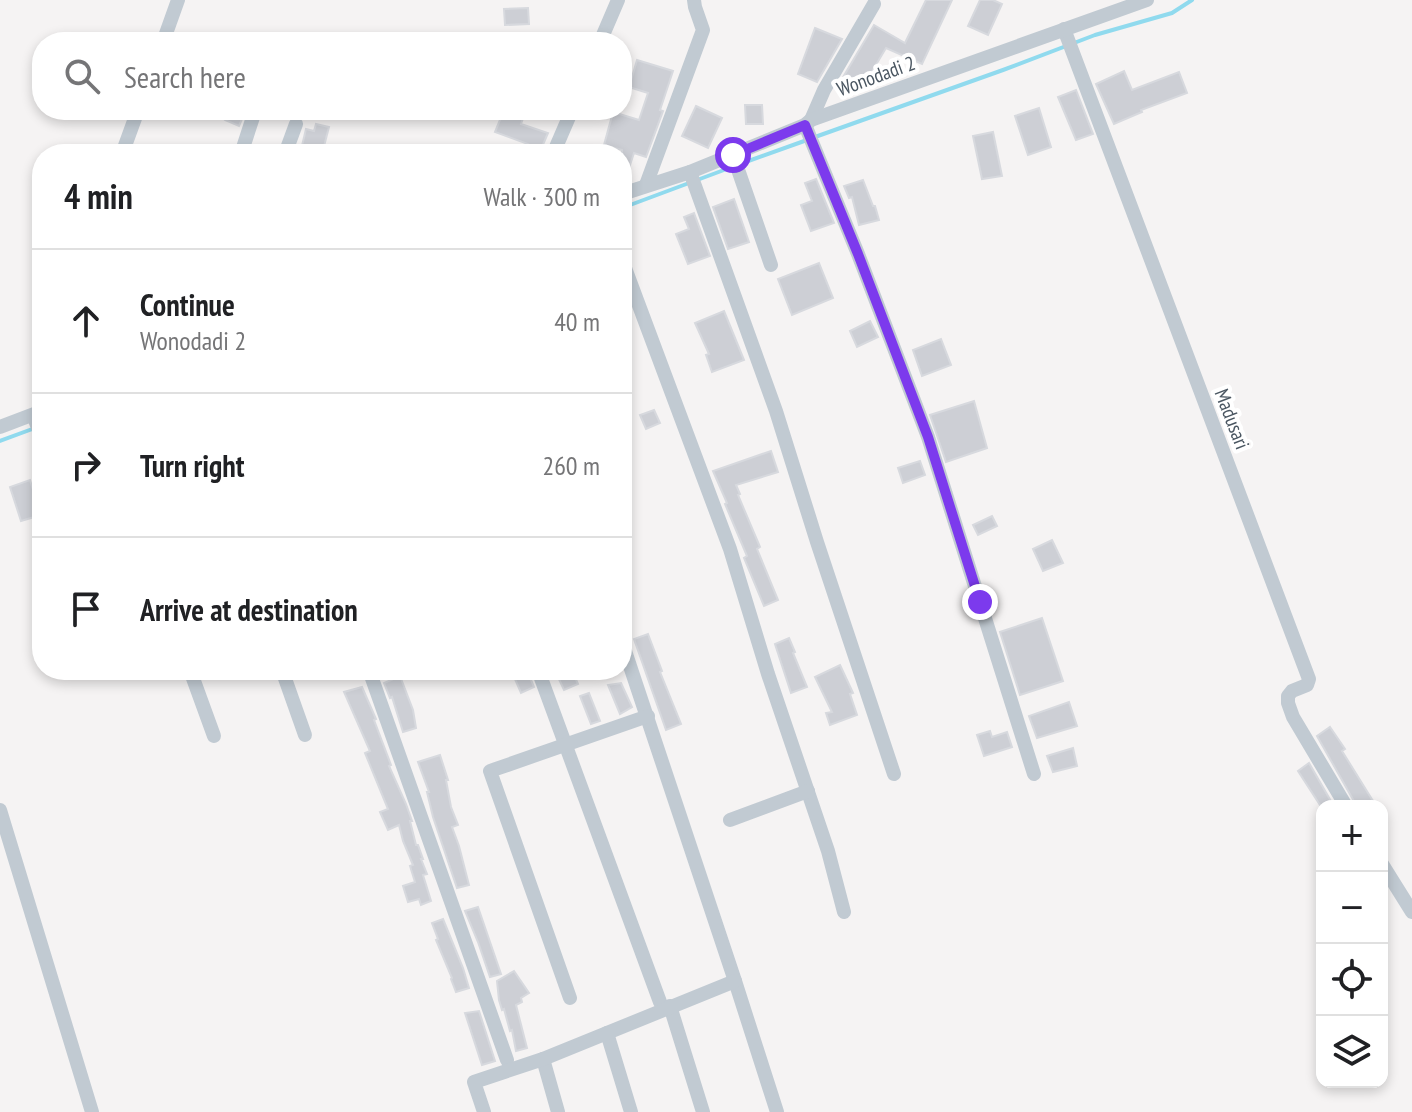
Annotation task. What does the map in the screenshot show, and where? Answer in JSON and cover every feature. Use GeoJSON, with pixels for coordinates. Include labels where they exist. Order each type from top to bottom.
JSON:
{"type":"FeatureCollection","features":[{"type":"Feature","properties":{"kind":"street"},"geometry":{"type":"LineString","coordinates":[[167,32],[178,0]]}},
{"type":"Feature","properties":{"kind":"street"},"geometry":{"type":"LineString","coordinates":[[604,32],[618,0]]}},
{"type":"Feature","properties":{"kind":"street"},"geometry":{"type":"LineString","coordinates":[[646,185],[703,30],[694,0]]}},
{"type":"Feature","properties":{"kind":"street","name":"Wonodadi 2"},"geometry":{"type":"LineString","coordinates":[[632,190],[646,185],[692,179],[809,130],[1147,0]]}},
{"type":"Feature","properties":{"kind":"street"},"geometry":{"type":"LineString","coordinates":[[874,4],[824,90],[809,130],[928,437],[1034,774]]}},
{"type":"Feature","properties":{"kind":"street","name":"Madusari"},"geometry":{"type":"LineString","coordinates":[[1064,30],[1309,679],[1307,685],[1288,696],[1293,717],[1342,800]]}},
{"type":"Feature","properties":{"kind":"street"},"geometry":{"type":"LineString","coordinates":[[126,144],[134,120]]}},
{"type":"Feature","properties":{"kind":"street"},"geometry":{"type":"LineString","coordinates":[[244,144],[252,120]]}},
{"type":"Feature","properties":{"kind":"street"},"geometry":{"type":"LineString","coordinates":[[557,144],[568,120]]}},
{"type":"Feature","properties":{"kind":"street"},"geometry":{"type":"LineString","coordinates":[[289,144],[296,124]]}},
{"type":"Feature","properties":{"kind":"street"},"geometry":{"type":"LineString","coordinates":[[735,163],[771,265]]}},
{"type":"Feature","properties":{"kind":"street"},"geometry":{"type":"LineString","coordinates":[[692,179],[776,411],[894,774]]}},
{"type":"Feature","properties":{"kind":"street"},"geometry":{"type":"LineString","coordinates":[[632,287],[730,549],[768,674],[828,851],[844,912]]}},
{"type":"Feature","properties":{"kind":"street"},"geometry":{"type":"LineString","coordinates":[[0,427],[32,425]]}},
{"type":"Feature","properties":{"kind":"street"},"geometry":{"type":"LineString","coordinates":[[632,670],[777,1112]]}},
{"type":"Feature","properties":{"kind":"street"},"geometry":{"type":"LineString","coordinates":[[194,680],[214,736]]}},
{"type":"Feature","properties":{"kind":"street"},"geometry":{"type":"LineString","coordinates":[[286,680],[305,735]]}},
{"type":"Feature","properties":{"kind":"street"},"geometry":{"type":"LineString","coordinates":[[373,680],[507,1060]]}},
{"type":"Feature","properties":{"kind":"street"},"geometry":{"type":"LineString","coordinates":[[542,680],[703,1112]]}},
{"type":"Feature","properties":{"kind":"street"},"geometry":{"type":"LineString","coordinates":[[570,998],[490,771],[648,716]]}},
{"type":"Feature","properties":{"kind":"street"},"geometry":{"type":"LineString","coordinates":[[730,820],[808,791]]}},
{"type":"Feature","properties":{"kind":"street"},"geometry":{"type":"LineString","coordinates":[[0,810],[92,1112]]}},
{"type":"Feature","properties":{"kind":"street"},"geometry":{"type":"LineString","coordinates":[[1387,872],[1412,912]]}},
{"type":"Feature","properties":{"kind":"street"},"geometry":{"type":"LineString","coordinates":[[484,1112],[474,1082],[607,1033],[665,1004],[735,981]]}},
{"type":"Feature","properties":{"kind":"street"},"geometry":{"type":"LineString","coordinates":[[607,1033],[631,1112]]}},
{"type":"Feature","properties":{"kind":"street"},"geometry":{"type":"LineString","coordinates":[[543,1059],[558,1112]]}},
{"type":"Feature","properties":{"kind":"building"},"geometry":{"type":"Polygon","coordinates":[[[926,0],[952,0],[922,64],[886,48],[861,90],[842,79],[874,25],[905,43],[926,0]]]}},
{"type":"Feature","properties":{"kind":"building"},"geometry":{"type":"Polygon","coordinates":[[[980,0],[1002,4],[988,35],[968,26],[980,0]]]}},
{"type":"Feature","properties":{"kind":"building"},"geometry":{"type":"Polygon","coordinates":[[[528,8],[529,24],[505,25],[504,9],[528,8]]]}},
{"type":"Feature","properties":{"kind":"building"},"geometry":{"type":"Polygon","coordinates":[[[815,28],[842,39],[817,82],[798,74],[815,28]]]}},
{"type":"Feature","properties":{"kind":"building"},"geometry":{"type":"Polygon","coordinates":[[[637,60],[673,71],[660,110],[663,111],[646,157],[634,153],[632,159],[632,144],[604,144],[611,120],[639,120],[648,93],[632,88],[637,60]]]}},
{"type":"Feature","properties":{"kind":"building"},"geometry":{"type":"Polygon","coordinates":[[[1124,71],[1132,90],[1179,72],[1187,93],[1114,124],[1096,84],[1124,71]]]}},
{"type":"Feature","properties":{"kind":"building"},"geometry":{"type":"Polygon","coordinates":[[[1076,90],[1093,134],[1076,140],[1058,97],[1076,90]]]}},
{"type":"Feature","properties":{"kind":"building"},"geometry":{"type":"Polygon","coordinates":[[[745,105],[762,105],[763,124],[746,124],[745,105]]]}},
{"type":"Feature","properties":{"kind":"building"},"geometry":{"type":"Polygon","coordinates":[[[696,106],[722,118],[708,148],[682,136],[696,106]]]}},
{"type":"Feature","properties":{"kind":"building"},"geometry":{"type":"Polygon","coordinates":[[[1039,108],[1051,147],[1028,155],[1015,116],[1039,108]]]}},
{"type":"Feature","properties":{"kind":"building"},"geometry":{"type":"Polygon","coordinates":[[[225,120],[242,120],[239,126],[225,120]]]}},
{"type":"Feature","properties":{"kind":"building"},"geometry":{"type":"Polygon","coordinates":[[[500,120],[522,120],[521,124],[548,133],[543,144],[528,144],[495,132],[500,120]]]}},
{"type":"Feature","properties":{"kind":"building"},"geometry":{"type":"Polygon","coordinates":[[[316,124],[329,127],[325,144],[302,144],[306,129],[314,131],[316,124]]]}},
{"type":"Feature","properties":{"kind":"building"},"geometry":{"type":"Polygon","coordinates":[[[993,132],[1002,176],[982,179],[973,136],[993,132]]]}},
{"type":"Feature","properties":{"kind":"building"},"geometry":{"type":"Polygon","coordinates":[[[816,179],[834,223],[811,231],[801,205],[812,201],[805,183],[816,179]]]}},
{"type":"Feature","properties":{"kind":"building"},"geometry":{"type":"Polygon","coordinates":[[[863,180],[879,220],[859,225],[852,197],[849,198],[844,186],[863,180]]]}},
{"type":"Feature","properties":{"kind":"building"},"geometry":{"type":"Polygon","coordinates":[[[734,199],[749,242],[728,249],[713,207],[734,199]]]}},
{"type":"Feature","properties":{"kind":"building"},"geometry":{"type":"Polygon","coordinates":[[[694,213],[710,256],[688,264],[676,234],[689,229],[684,217],[694,213]]]}},
{"type":"Feature","properties":{"kind":"building"},"geometry":{"type":"Polygon","coordinates":[[[819,263],[833,298],[792,315],[778,279],[819,263]]]}},
{"type":"Feature","properties":{"kind":"building"},"geometry":{"type":"Polygon","coordinates":[[[724,311],[744,360],[712,372],[706,355],[709,354],[695,323],[724,311]]]}},
{"type":"Feature","properties":{"kind":"building"},"geometry":{"type":"Polygon","coordinates":[[[870,321],[878,337],[857,347],[850,331],[870,321]]]}},
{"type":"Feature","properties":{"kind":"building"},"geometry":{"type":"Polygon","coordinates":[[[941,339],[951,365],[922,376],[913,350],[941,339]]]}},
{"type":"Feature","properties":{"kind":"building"},"geometry":{"type":"Polygon","coordinates":[[[974,401],[987,448],[946,462],[930,415],[974,401]]]}},
{"type":"Feature","properties":{"kind":"building"},"geometry":{"type":"Polygon","coordinates":[[[654,410],[660,423],[646,429],[640,415],[654,410]]]}},
{"type":"Feature","properties":{"kind":"building"},"geometry":{"type":"Polygon","coordinates":[[[771,451],[778,472],[736,485],[778,600],[764,606],[713,471],[771,451]]]}},
{"type":"Feature","properties":{"kind":"building"},"geometry":{"type":"Polygon","coordinates":[[[920,461],[925,475],[903,483],[898,468],[920,461]]]}},
{"type":"Feature","properties":{"kind":"building"},"geometry":{"type":"Polygon","coordinates":[[[30,480],[32,518],[21,521],[10,487],[30,480]]]}},
{"type":"Feature","properties":{"kind":"building"},"geometry":{"type":"Polygon","coordinates":[[[992,516],[997,526],[978,535],[973,525],[992,516]]]}},
{"type":"Feature","properties":{"kind":"building"},"geometry":{"type":"Polygon","coordinates":[[[1052,540],[1063,563],[1043,571],[1033,549],[1052,540]]]}},
{"type":"Feature","properties":{"kind":"building"},"geometry":{"type":"Polygon","coordinates":[[[1042,618],[1063,681],[1020,695],[1000,632],[1042,618]]]}},
{"type":"Feature","properties":{"kind":"building"},"geometry":{"type":"Polygon","coordinates":[[[648,634],[681,724],[666,730],[634,639],[648,634]]]}},
{"type":"Feature","properties":{"kind":"building"},"geometry":{"type":"Polygon","coordinates":[[[789,638],[807,687],[791,693],[775,644],[789,638]]]}},
{"type":"Feature","properties":{"kind":"building"},"geometry":{"type":"Polygon","coordinates":[[[840,665],[853,693],[850,694],[857,715],[830,725],[826,713],[832,712],[815,677],[840,665]]]}},
{"type":"Feature","properties":{"kind":"building"},"geometry":{"type":"Polygon","coordinates":[[[402,680],[416,728],[403,732],[384,683],[402,680]]]}},
{"type":"Feature","properties":{"kind":"building"},"geometry":{"type":"Polygon","coordinates":[[[515,680],[531,680],[534,687],[521,693],[515,680]]]}},
{"type":"Feature","properties":{"kind":"building"},"geometry":{"type":"Polygon","coordinates":[[[559,680],[576,680],[578,684],[564,690],[559,680]]]}},
{"type":"Feature","properties":{"kind":"building"},"geometry":{"type":"Polygon","coordinates":[[[621,683],[632,707],[620,714],[608,685],[621,683]]]}},
{"type":"Feature","properties":{"kind":"building"},"geometry":{"type":"Polygon","coordinates":[[[362,687],[376,719],[389,766],[406,804],[416,845],[423,859],[427,874],[423,875],[431,901],[421,905],[419,899],[408,902],[403,886],[415,882],[410,866],[413,865],[399,825],[388,830],[380,812],[388,809],[365,753],[370,751],[344,692],[362,687]]]}},
{"type":"Feature","properties":{"kind":"building"},"geometry":{"type":"Polygon","coordinates":[[[589,693],[600,721],[591,724],[580,696],[589,693]]]}},
{"type":"Feature","properties":{"kind":"building"},"geometry":{"type":"Polygon","coordinates":[[[1069,702],[1077,726],[1037,738],[1029,716],[1069,702]]]}},
{"type":"Feature","properties":{"kind":"building"},"geometry":{"type":"Polygon","coordinates":[[[1330,727],[1372,800],[1354,800],[1317,736],[1330,727]]]}},
{"type":"Feature","properties":{"kind":"building"},"geometry":{"type":"Polygon","coordinates":[[[990,731],[992,737],[1007,732],[1012,747],[984,756],[977,735],[990,731]]]}},
{"type":"Feature","properties":{"kind":"building"},"geometry":{"type":"Polygon","coordinates":[[[1073,748],[1077,766],[1053,772],[1047,756],[1073,748]]]}},
{"type":"Feature","properties":{"kind":"building"},"geometry":{"type":"Polygon","coordinates":[[[440,755],[458,825],[452,827],[469,885],[457,888],[418,762],[440,755]]]}},
{"type":"Feature","properties":{"kind":"building"},"geometry":{"type":"Polygon","coordinates":[[[1309,763],[1330,800],[1317,800],[1298,771],[1309,763]]]}},
{"type":"Feature","properties":{"kind":"building"},"geometry":{"type":"Polygon","coordinates":[[[478,907],[501,974],[490,977],[465,911],[478,907]]]}},
{"type":"Feature","properties":{"kind":"building"},"geometry":{"type":"Polygon","coordinates":[[[443,919],[469,988],[456,992],[432,923],[443,919]]]}},
{"type":"Feature","properties":{"kind":"building"},"geometry":{"type":"Polygon","coordinates":[[[514,971],[529,993],[516,1005],[527,1048],[516,1051],[512,1030],[499,1000],[497,981],[514,971]]]}},
{"type":"Feature","properties":{"kind":"building"},"geometry":{"type":"Polygon","coordinates":[[[479,1011],[495,1061],[482,1065],[465,1013],[479,1011]]]}},
{"type":"Feature","properties":{"kind":"waterway"},"geometry":{"type":"LineString","coordinates":[[815,137],[1095,35],[1172,13],[1192,0]]}},
{"type":"Feature","properties":{"kind":"waterway"},"geometry":{"type":"LineString","coordinates":[[740,164],[807,140]]}},
{"type":"Feature","properties":{"kind":"waterway"},"geometry":{"type":"LineString","coordinates":[[632,204],[732,167]]}},
{"type":"Feature","properties":{"kind":"waterway"},"geometry":{"type":"LineString","coordinates":[[0,441],[32,429]]}},
{"type":"Feature","properties":{"kind":"route"},"geometry":{"type":"LineString","coordinates":[[733,155],[805,125],[928,437],[980,602]]}}]}
